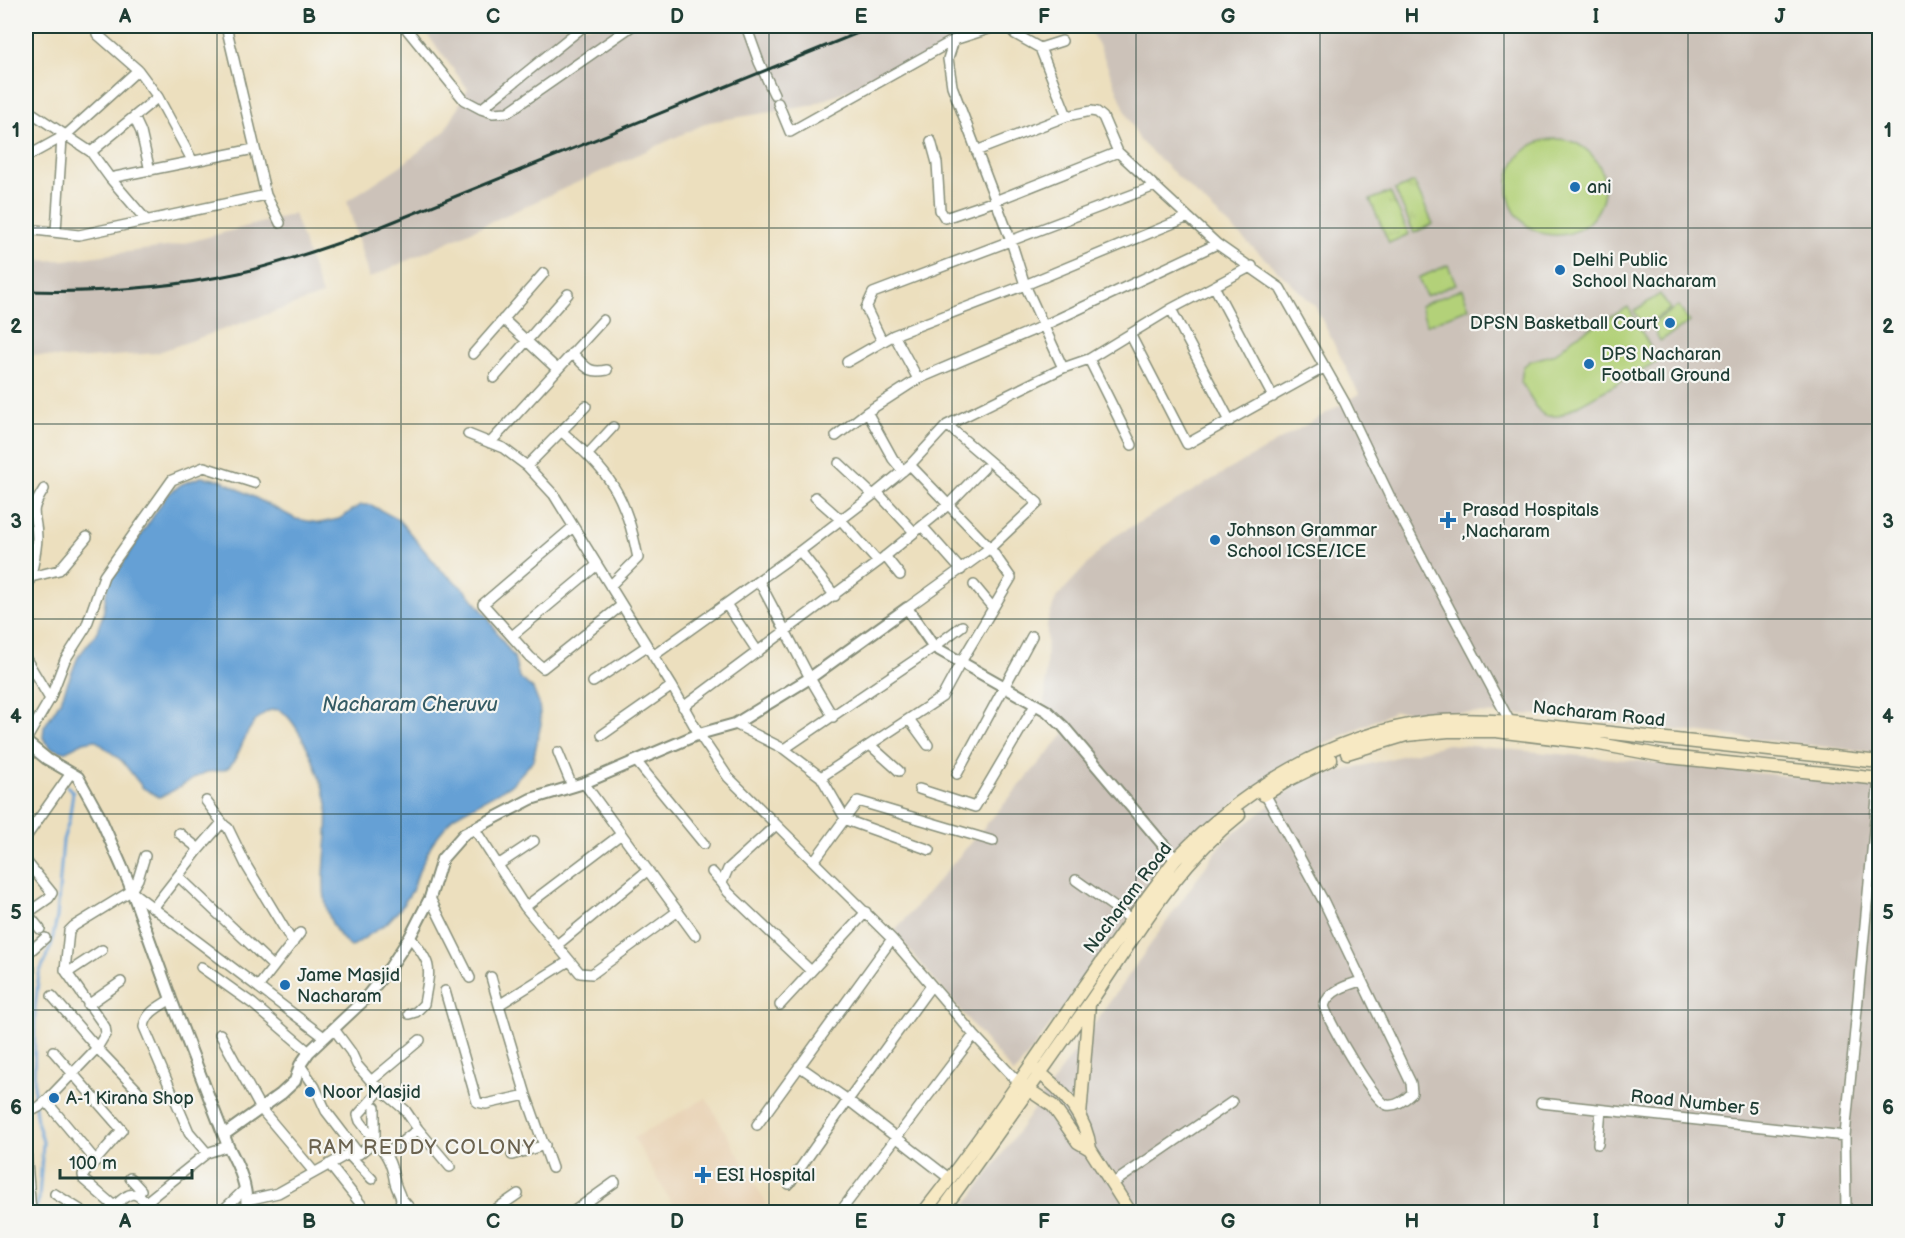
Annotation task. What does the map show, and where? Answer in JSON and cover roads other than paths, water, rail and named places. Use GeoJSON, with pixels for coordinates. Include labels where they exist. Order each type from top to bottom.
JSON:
{"type":"FeatureCollection","features":[{"type":"Feature","properties":{"kind":"main road","name":"Nacharam Road"},"geometry":{"type":"LineString","coordinates":[[941,1212],[1131,919],[1176,860],[1217,822],[1248,798],[1280,775],[1313,757],[1367,736],[1396,728],[1429,722],[1466,720],[1669,757],[1879,772]]}},
{"type":"Feature","properties":{"kind":"main road","name":"Nacharam Road"},"geometry":{"type":"LineString","coordinates":[[1034,1069],[1089,1003],[1140,926],[1182,870],[1207,843],[1265,794],[1316,765],[1382,741],[1406,735],[1510,727],[1879,772]]}},
{"type":"Feature","properties":{"kind":"main road"},"geometry":{"type":"LineString","coordinates":[[1080,1116],[1089,1003]]}},
{"type":"Feature","properties":{"kind":"main road"},"geometry":{"type":"LineString","coordinates":[[1034,1069],[1061,1092],[1080,1116],[1088,1135],[1090,1149],[1130,1212]]}},
{"type":"Feature","properties":{"kind":"main road","name":"Nacharam Road"},"geometry":{"type":"LineString","coordinates":[[924,1212],[1023,1085]]}},
{"type":"Feature","properties":{"kind":"main road"},"geometry":{"type":"LineString","coordinates":[[1023,1085],[1053,1106],[1078,1142],[1090,1149]]}},
{"type":"Feature","properties":{"kind":"street"},"geometry":{"type":"LineString","coordinates":[[100,26],[97,34],[138,70],[158,97],[192,160]]}},
{"type":"Feature","properties":{"kind":"street"},"geometry":{"type":"LineString","coordinates":[[226,26],[266,195],[280,223]]}},
{"type":"Feature","properties":{"kind":"street"},"geometry":{"type":"LineString","coordinates":[[404,26],[464,100],[481,110],[493,113],[508,112],[632,26]]}},
{"type":"Feature","properties":{"kind":"street"},"geometry":{"type":"LineString","coordinates":[[481,110],[584,26]]}},
{"type":"Feature","properties":{"kind":"street"},"geometry":{"type":"LineString","coordinates":[[746,26],[759,62],[774,93]]}},
{"type":"Feature","properties":{"kind":"street"},"geometry":{"type":"LineString","coordinates":[[778,103],[790,132],[954,40],[998,26]]}},
{"type":"Feature","properties":{"kind":"street"},"geometry":{"type":"LineString","coordinates":[[1008,26],[1015,34],[1040,48],[1067,116]]}},
{"type":"Feature","properties":{"kind":"street"},"geometry":{"type":"LineString","coordinates":[[954,40],[948,59],[951,86],[1011,242],[1025,285],[1063,368]]}},
{"type":"Feature","properties":{"kind":"street"},"geometry":{"type":"LineString","coordinates":[[1040,48],[1062,40]]}},
{"type":"Feature","properties":{"kind":"street"},"geometry":{"type":"LineString","coordinates":[[26,157],[64,137],[138,70]]}},
{"type":"Feature","properties":{"kind":"street"},"geometry":{"type":"LineString","coordinates":[[91,152],[158,97]]}},
{"type":"Feature","properties":{"kind":"street"},"geometry":{"type":"LineString","coordinates":[[26,108],[64,137],[91,152],[146,220]]}},
{"type":"Feature","properties":{"kind":"street"},"geometry":{"type":"LineString","coordinates":[[976,151],[1067,116],[1097,112],[1102,117],[1118,152],[1217,244],[1252,266],[1280,288],[1325,367],[1510,727]]}},
{"type":"Feature","properties":{"kind":"street"},"geometry":{"type":"LineString","coordinates":[[134,117],[141,132],[150,171]]}},
{"type":"Feature","properties":{"kind":"street"},"geometry":{"type":"LineString","coordinates":[[56,231],[64,137]]}},
{"type":"Feature","properties":{"kind":"street"},"geometry":{"type":"LineString","coordinates":[[931,141],[937,163],[942,216],[945,218],[995,201],[1118,152]]}},
{"type":"Feature","properties":{"kind":"street"},"geometry":{"type":"LineString","coordinates":[[110,178],[254,149]]}},
{"type":"Feature","properties":{"kind":"street"},"geometry":{"type":"LineString","coordinates":[[882,341],[866,308],[873,293],[1155,186]]}},
{"type":"Feature","properties":{"kind":"street"},"geometry":{"type":"LineString","coordinates":[[26,229],[79,235],[266,195]]}},
{"type":"Feature","properties":{"kind":"street"},"geometry":{"type":"LineString","coordinates":[[847,362],[894,335],[1025,285],[1188,217]]}},
{"type":"Feature","properties":{"kind":"street"},"geometry":{"type":"LineString","coordinates":[[836,436],[867,412],[918,379],[1043,326],[1217,244]]}},
{"type":"Feature","properties":{"kind":"street"},"geometry":{"type":"LineString","coordinates":[[653,656],[800,551],[875,493],[906,468],[947,425],[1063,368],[1089,359],[1171,309],[1252,266]]}},
{"type":"Feature","properties":{"kind":"street"},"geometry":{"type":"LineString","coordinates":[[473,354],[544,273]]}},
{"type":"Feature","properties":{"kind":"street"},"geometry":{"type":"LineString","coordinates":[[1214,286],[1273,397]]}},
{"type":"Feature","properties":{"kind":"street"},"geometry":{"type":"LineString","coordinates":[[494,378],[568,294]]}},
{"type":"Feature","properties":{"kind":"street"},"geometry":{"type":"LineString","coordinates":[[1171,309],[1230,421]]}},
{"type":"Feature","properties":{"kind":"street"},"geometry":{"type":"LineString","coordinates":[[503,319],[557,369]]}},
{"type":"Feature","properties":{"kind":"street"},"geometry":{"type":"LineString","coordinates":[[490,443],[603,320]]}},
{"type":"Feature","properties":{"kind":"street"},"geometry":{"type":"LineString","coordinates":[[1130,334],[1187,444],[1325,367]]}},
{"type":"Feature","properties":{"kind":"street"},"geometry":{"type":"LineString","coordinates":[[894,335],[918,379]]}},
{"type":"Feature","properties":{"kind":"street"},"geometry":{"type":"LineString","coordinates":[[572,353],[591,371],[596,373],[607,370]]}},
{"type":"Feature","properties":{"kind":"street"},"geometry":{"type":"LineString","coordinates":[[1089,359],[1132,445]]}},
{"type":"Feature","properties":{"kind":"street"},"geometry":{"type":"LineString","coordinates":[[527,466],[586,405]]}},
{"type":"Feature","properties":{"kind":"street"},"geometry":{"type":"LineString","coordinates":[[821,777],[942,697],[1011,578],[990,548],[948,505],[893,459],[867,412]]}},
{"type":"Feature","properties":{"kind":"street"},"geometry":{"type":"LineString","coordinates":[[225,1134],[261,1109],[294,1081],[300,1065],[309,1052],[376,986],[410,937],[430,898],[442,859],[464,834],[531,799],[584,783],[699,734],[735,724],[810,678],[961,570],[990,548],[1038,503],[947,425]]}},
{"type":"Feature","properties":{"kind":"street"},"geometry":{"type":"LineString","coordinates":[[588,454],[613,427]]}},
{"type":"Feature","properties":{"kind":"street"},"geometry":{"type":"LineString","coordinates":[[561,431],[588,454],[612,482],[631,526],[638,558],[610,586]]}},
{"type":"Feature","properties":{"kind":"street"},"geometry":{"type":"LineString","coordinates":[[468,434],[503,448],[527,466],[554,495],[672,686],[699,734],[728,777],[892,939],[974,1035],[1023,1085]]}},
{"type":"Feature","properties":{"kind":"street"},"geometry":{"type":"LineString","coordinates":[[839,463],[918,529],[961,570]]}},
{"type":"Feature","properties":{"kind":"street"},"geometry":{"type":"LineString","coordinates":[[246,1212],[246,1194],[239,1166],[228,1146],[131,891],[100,817],[78,777],[47,759],[26,741],[50,699],[65,660],[86,627],[104,576],[172,480],[204,467],[254,483]]}},
{"type":"Feature","properties":{"kind":"street"},"geometry":{"type":"LineString","coordinates":[[683,707],[882,559],[948,505],[984,468]]}},
{"type":"Feature","properties":{"kind":"street"},"geometry":{"type":"LineString","coordinates":[[26,593],[37,539],[34,505],[44,489]]}},
{"type":"Feature","properties":{"kind":"street"},"geometry":{"type":"LineString","coordinates":[[815,497],[900,575]]}},
{"type":"Feature","properties":{"kind":"street"},"geometry":{"type":"LineString","coordinates":[[573,527],[483,604],[530,657],[543,668],[622,605]]}},
{"type":"Feature","properties":{"kind":"street"},"geometry":{"type":"LineString","coordinates":[[31,577],[59,570],[87,537]]}},
{"type":"Feature","properties":{"kind":"street"},"geometry":{"type":"LineString","coordinates":[[800,551],[835,596]]}},
{"type":"Feature","properties":{"kind":"street"},"geometry":{"type":"LineString","coordinates":[[512,636],[597,565]]}},
{"type":"Feature","properties":{"kind":"street"},"geometry":{"type":"LineString","coordinates":[[759,581],[833,717]]}},
{"type":"Feature","properties":{"kind":"street"},"geometry":{"type":"LineString","coordinates":[[974,585],[993,608]]}},
{"type":"Feature","properties":{"kind":"street"},"geometry":{"type":"LineString","coordinates":[[726,604],[758,652]]}},
{"type":"Feature","properties":{"kind":"street"},"geometry":{"type":"LineString","coordinates":[[907,608],[934,647],[1047,711],[1063,726],[1176,860]]}},
{"type":"Feature","properties":{"kind":"street"},"geometry":{"type":"LineString","coordinates":[[784,749],[962,626]]}},
{"type":"Feature","properties":{"kind":"street"},"geometry":{"type":"LineString","coordinates":[[957,774],[1032,636]]}},
{"type":"Feature","properties":{"kind":"street"},"geometry":{"type":"LineString","coordinates":[[593,682],[647,646]]}},
{"type":"Feature","properties":{"kind":"street"},"geometry":{"type":"LineString","coordinates":[[26,659],[50,699]]}},
{"type":"Feature","properties":{"kind":"street"},"geometry":{"type":"LineString","coordinates":[[602,735],[672,686]]}},
{"type":"Feature","properties":{"kind":"street"},"geometry":{"type":"LineString","coordinates":[[919,789],[975,807],[1035,705]]}},
{"type":"Feature","properties":{"kind":"street"},"geometry":{"type":"LineString","coordinates":[[909,719],[928,745]]}},
{"type":"Feature","properties":{"kind":"street"},"geometry":{"type":"LineString","coordinates":[[735,724],[784,749],[821,777],[846,820],[930,850]]}},
{"type":"Feature","properties":{"kind":"street"},"geometry":{"type":"LineString","coordinates":[[870,745],[899,771]]}},
{"type":"Feature","properties":{"kind":"street"},"geometry":{"type":"LineString","coordinates":[[558,752],[572,786]]}},
{"type":"Feature","properties":{"kind":"street"},"geometry":{"type":"LineString","coordinates":[[636,761],[704,844]]}},
{"type":"Feature","properties":{"kind":"street"},"geometry":{"type":"LineString","coordinates":[[1846,1212],[1845,1136],[1879,772]]}},
{"type":"Feature","properties":{"kind":"street"},"geometry":{"type":"LineString","coordinates":[[26,837],[70,773]]}},
{"type":"Feature","properties":{"kind":"street"},"geometry":{"type":"LineString","coordinates":[[584,783],[695,935]]}},
{"type":"Feature","properties":{"kind":"street"},"geometry":{"type":"LineString","coordinates":[[1265,794],[1324,902],[1413,1088],[1410,1095],[1395,1104],[1388,1105],[1381,1102],[1367,1085],[1324,1006],[1329,996],[1345,986],[1361,981]]}},
{"type":"Feature","properties":{"kind":"street"},"geometry":{"type":"LineString","coordinates":[[206,801],[224,825],[293,943]]}},
{"type":"Feature","properties":{"kind":"street"},"geometry":{"type":"LineString","coordinates":[[814,861],[858,801],[993,841]]}},
{"type":"Feature","properties":{"kind":"street"},"geometry":{"type":"LineString","coordinates":[[153,908],[213,832],[220,825],[224,825]]}},
{"type":"Feature","properties":{"kind":"street"},"geometry":{"type":"LineString","coordinates":[[722,883],[728,870],[776,825]]}},
{"type":"Feature","properties":{"kind":"street"},"geometry":{"type":"LineString","coordinates":[[474,828],[525,907],[580,973],[592,974],[678,911]]}},
{"type":"Feature","properties":{"kind":"street"},"geometry":{"type":"LineString","coordinates":[[179,833],[199,849]]}},
{"type":"Feature","properties":{"kind":"street"},"geometry":{"type":"LineString","coordinates":[[525,907],[620,835]]}},
{"type":"Feature","properties":{"kind":"street"},"geometry":{"type":"LineString","coordinates":[[498,865],[534,841]]}},
{"type":"Feature","properties":{"kind":"street"},"geometry":{"type":"LineString","coordinates":[[96,1161],[35,1108],[97,1048],[106,1033],[105,1027],[88,1005],[64,966],[69,931],[131,891],[138,879],[145,856]]}},
{"type":"Feature","properties":{"kind":"street"},"geometry":{"type":"LineString","coordinates":[[26,861],[52,893],[49,898],[26,913],[43,934],[26,955]]}},
{"type":"Feature","properties":{"kind":"street"},"geometry":{"type":"LineString","coordinates":[[557,945],[648,870]]}},
{"type":"Feature","properties":{"kind":"street"},"geometry":{"type":"LineString","coordinates":[[712,872],[728,892],[812,971]]}},
{"type":"Feature","properties":{"kind":"street"},"geometry":{"type":"LineString","coordinates":[[178,876],[273,966]]}},
{"type":"Feature","properties":{"kind":"street"},"geometry":{"type":"LineString","coordinates":[[1076,880],[1131,919]]}},
{"type":"Feature","properties":{"kind":"street"},"geometry":{"type":"LineString","coordinates":[[131,891],[324,1037]]}},
{"type":"Feature","properties":{"kind":"street"},"geometry":{"type":"LineString","coordinates":[[430,898],[470,978]]}},
{"type":"Feature","properties":{"kind":"street"},"geometry":{"type":"LineString","coordinates":[[780,1005],[866,912]]}},
{"type":"Feature","properties":{"kind":"street"},"geometry":{"type":"LineString","coordinates":[[258,987],[300,933]]}},
{"type":"Feature","properties":{"kind":"street"},"geometry":{"type":"LineString","coordinates":[[409,1014],[416,1012],[424,1004],[429,964],[410,937]]}},
{"type":"Feature","properties":{"kind":"street"},"geometry":{"type":"LineString","coordinates":[[757,1125],[892,939]]}},
{"type":"Feature","properties":{"kind":"street"},"geometry":{"type":"LineString","coordinates":[[67,973],[102,950]]}},
{"type":"Feature","properties":{"kind":"street"},"geometry":{"type":"LineString","coordinates":[[499,1005],[569,961]]}},
{"type":"Feature","properties":{"kind":"street"},"geometry":{"type":"LineString","coordinates":[[26,964],[30,968],[26,1022]]}},
{"type":"Feature","properties":{"kind":"street"},"geometry":{"type":"LineString","coordinates":[[201,967],[253,1004],[309,1052]]}},
{"type":"Feature","properties":{"kind":"street"},"geometry":{"type":"LineString","coordinates":[[491,977],[526,1095],[552,1168]]}},
{"type":"Feature","properties":{"kind":"street"},"geometry":{"type":"LineString","coordinates":[[88,1005],[121,982]]}},
{"type":"Feature","properties":{"kind":"street"},"geometry":{"type":"LineString","coordinates":[[789,1184],[931,986]]}},
{"type":"Feature","properties":{"kind":"street"},"geometry":{"type":"LineString","coordinates":[[445,991],[477,1102],[486,1104],[526,1095]]}},
{"type":"Feature","properties":{"kind":"street"},"geometry":{"type":"LineString","coordinates":[[52,996],[141,1094]]}},
{"type":"Feature","properties":{"kind":"street"},"geometry":{"type":"LineString","coordinates":[[171,999],[148,1014],[144,1027],[189,1132],[207,1154]]}},
{"type":"Feature","properties":{"kind":"street"},"geometry":{"type":"LineString","coordinates":[[334,1029],[351,1052],[357,1065],[371,1081],[405,1110],[450,1167]]}},
{"type":"Feature","properties":{"kind":"street"},"geometry":{"type":"LineString","coordinates":[[220,1034],[261,1109],[314,1172]]}},
{"type":"Feature","properties":{"kind":"street"},"geometry":{"type":"LineString","coordinates":[[840,1212],[974,1035]]}},
{"type":"Feature","properties":{"kind":"street"},"geometry":{"type":"LineString","coordinates":[[371,1081],[420,1040]]}},
{"type":"Feature","properties":{"kind":"street"},"geometry":{"type":"LineString","coordinates":[[52,1051],[122,1130],[82,1177],[110,1209],[127,1195],[139,1195],[154,1212]]}},
{"type":"Feature","properties":{"kind":"street"},"geometry":{"type":"LineString","coordinates":[[300,1065],[315,1087],[326,1111],[359,1154]]}},
{"type":"Feature","properties":{"kind":"street"},"geometry":{"type":"LineString","coordinates":[[800,1066],[950,1179]]}},
{"type":"Feature","properties":{"kind":"street"},"geometry":{"type":"LineString","coordinates":[[381,1089],[358,1115],[360,1121],[387,1154],[402,1199],[413,1212]]}},
{"type":"Feature","properties":{"kind":"street"},"geometry":{"type":"LineString","coordinates":[[1112,1184],[1232,1102]]}},
{"type":"Feature","properties":{"kind":"street","name":"Road Number 5"},"geometry":{"type":"LineString","coordinates":[[1540,1103],[1845,1136]]}},
{"type":"Feature","properties":{"kind":"street"},"geometry":{"type":"LineString","coordinates":[[375,1107],[375,1141]]}},
{"type":"Feature","properties":{"kind":"street"},"geometry":{"type":"LineString","coordinates":[[1598,1144],[1601,1110]]}},
{"type":"Feature","properties":{"kind":"street"},"geometry":{"type":"LineString","coordinates":[[387,1154],[418,1129]]}},
{"type":"Feature","properties":{"kind":"street"},"geometry":{"type":"LineString","coordinates":[[220,1212],[246,1194],[278,1193],[348,1154],[359,1154],[375,1141]]}},
{"type":"Feature","properties":{"kind":"street"},"geometry":{"type":"LineString","coordinates":[[512,1155],[545,1144]]}},
{"type":"Feature","properties":{"kind":"street"},"geometry":{"type":"LineString","coordinates":[[146,1202],[207,1154],[228,1146]]}},
{"type":"Feature","properties":{"kind":"street"},"geometry":{"type":"LineString","coordinates":[[26,1150],[32,1212]]}},
{"type":"Feature","properties":{"kind":"street"},"geometry":{"type":"LineString","coordinates":[[348,1154],[372,1179]]}},
{"type":"Feature","properties":{"kind":"street"},"geometry":{"type":"LineString","coordinates":[[329,1164],[367,1212]]}},
{"type":"Feature","properties":{"kind":"street"},"geometry":{"type":"LineString","coordinates":[[130,1178],[140,1186],[139,1195]]}},
{"type":"Feature","properties":{"kind":"street"},"geometry":{"type":"LineString","coordinates":[[573,1212],[615,1182]]}},
{"type":"Feature","properties":{"kind":"street"},"geometry":{"type":"LineString","coordinates":[[55,1194],[84,1212]]}},
{"type":"Feature","properties":{"kind":"street"},"geometry":{"type":"LineString","coordinates":[[492,1212],[518,1194]]}},
{"type":"Feature","properties":{"kind":"street"},"geometry":{"type":"LineString","coordinates":[[393,1212],[402,1199]]}},
{"type":"Feature","properties":{"kind":"street"},"geometry":{"type":"LineString","coordinates":[[586,1204],[593,1212]]}},
{"type":"Feature","properties":{"kind":"street"},"geometry":{"type":"LineString","coordinates":[[26,1209],[32,1212]]}},
{"type":"Feature","properties":{"kind":"water","name":"Nacharam Cheruvu"},"geometry":{"type":"Polygon","coordinates":[[[201,477],[221,480],[296,519],[320,523],[339,519],[360,505],[371,505],[399,520],[440,569],[467,592],[487,616],[514,657],[519,677],[533,689],[539,704],[541,724],[533,761],[511,785],[453,817],[433,842],[412,891],[400,909],[387,923],[351,947],[337,932],[329,916],[325,898],[328,823],[324,791],[302,737],[281,711],[268,711],[256,720],[236,758],[227,769],[202,774],[159,797],[143,788],[122,761],[95,740],[84,742],[64,752],[51,748],[43,738],[44,727],[61,700],[78,657],[96,634],[103,615],[108,582],[119,569],[167,495],[182,484],[201,477]]]}},
{"type":"Feature","properties":{"kind":"waterway"},"geometry":{"type":"LineString","coordinates":[[34,1212],[39,1199],[43,1142],[34,1100],[35,1008],[39,974],[51,946],[57,917],[63,840],[69,821],[73,792],[67,786]]}},
{"type":"Feature","properties":{"kind":"railway"},"geometry":{"type":"LineString","coordinates":[[26,291],[106,290],[160,286],[239,273],[297,257],[353,238],[875,26]]}},
{"type":"Feature","properties":{"kind":"place","name":"ani"},"geometry":{"type":"Point","coordinates":[1575,187]}},
{"type":"Feature","properties":{"kind":"place","name":"Delhi Public School Nacharam"},"geometry":{"type":"Point","coordinates":[1560,270]}},
{"type":"Feature","properties":{"kind":"place","name":"DPSN Basketball Court"},"geometry":{"type":"Point","coordinates":[1670,323]}},
{"type":"Feature","properties":{"kind":"place","name":"DPS Nacharan Football Ground"},"geometry":{"type":"Point","coordinates":[1589,364]}},
{"type":"Feature","properties":{"kind":"place","name":"Prasad Hospitals ,Nacharam"},"geometry":{"type":"Point","coordinates":[1448,520]}},
{"type":"Feature","properties":{"kind":"place","name":"Johnson Grammar School ICSE/ICE"},"geometry":{"type":"Point","coordinates":[1215,540]}},
{"type":"Feature","properties":{"kind":"place","name":"Jame Masjid Nacharam"},"geometry":{"type":"Point","coordinates":[285,985]}},
{"type":"Feature","properties":{"kind":"place","name":"Noor Masjid"},"geometry":{"type":"Point","coordinates":[310,1092]}},
{"type":"Feature","properties":{"kind":"place","name":"A-1 Kirana Shop"},"geometry":{"type":"Point","coordinates":[54,1098]}},
{"type":"Feature","properties":{"kind":"place","name":"ESI Hospital"},"geometry":{"type":"Point","coordinates":[703,1175]}},
{"type":"Feature","properties":{"kind":"district","name":"RAM REDDY COLONY"},"geometry":{"type":"Point","coordinates":[422,1148]}}]}
